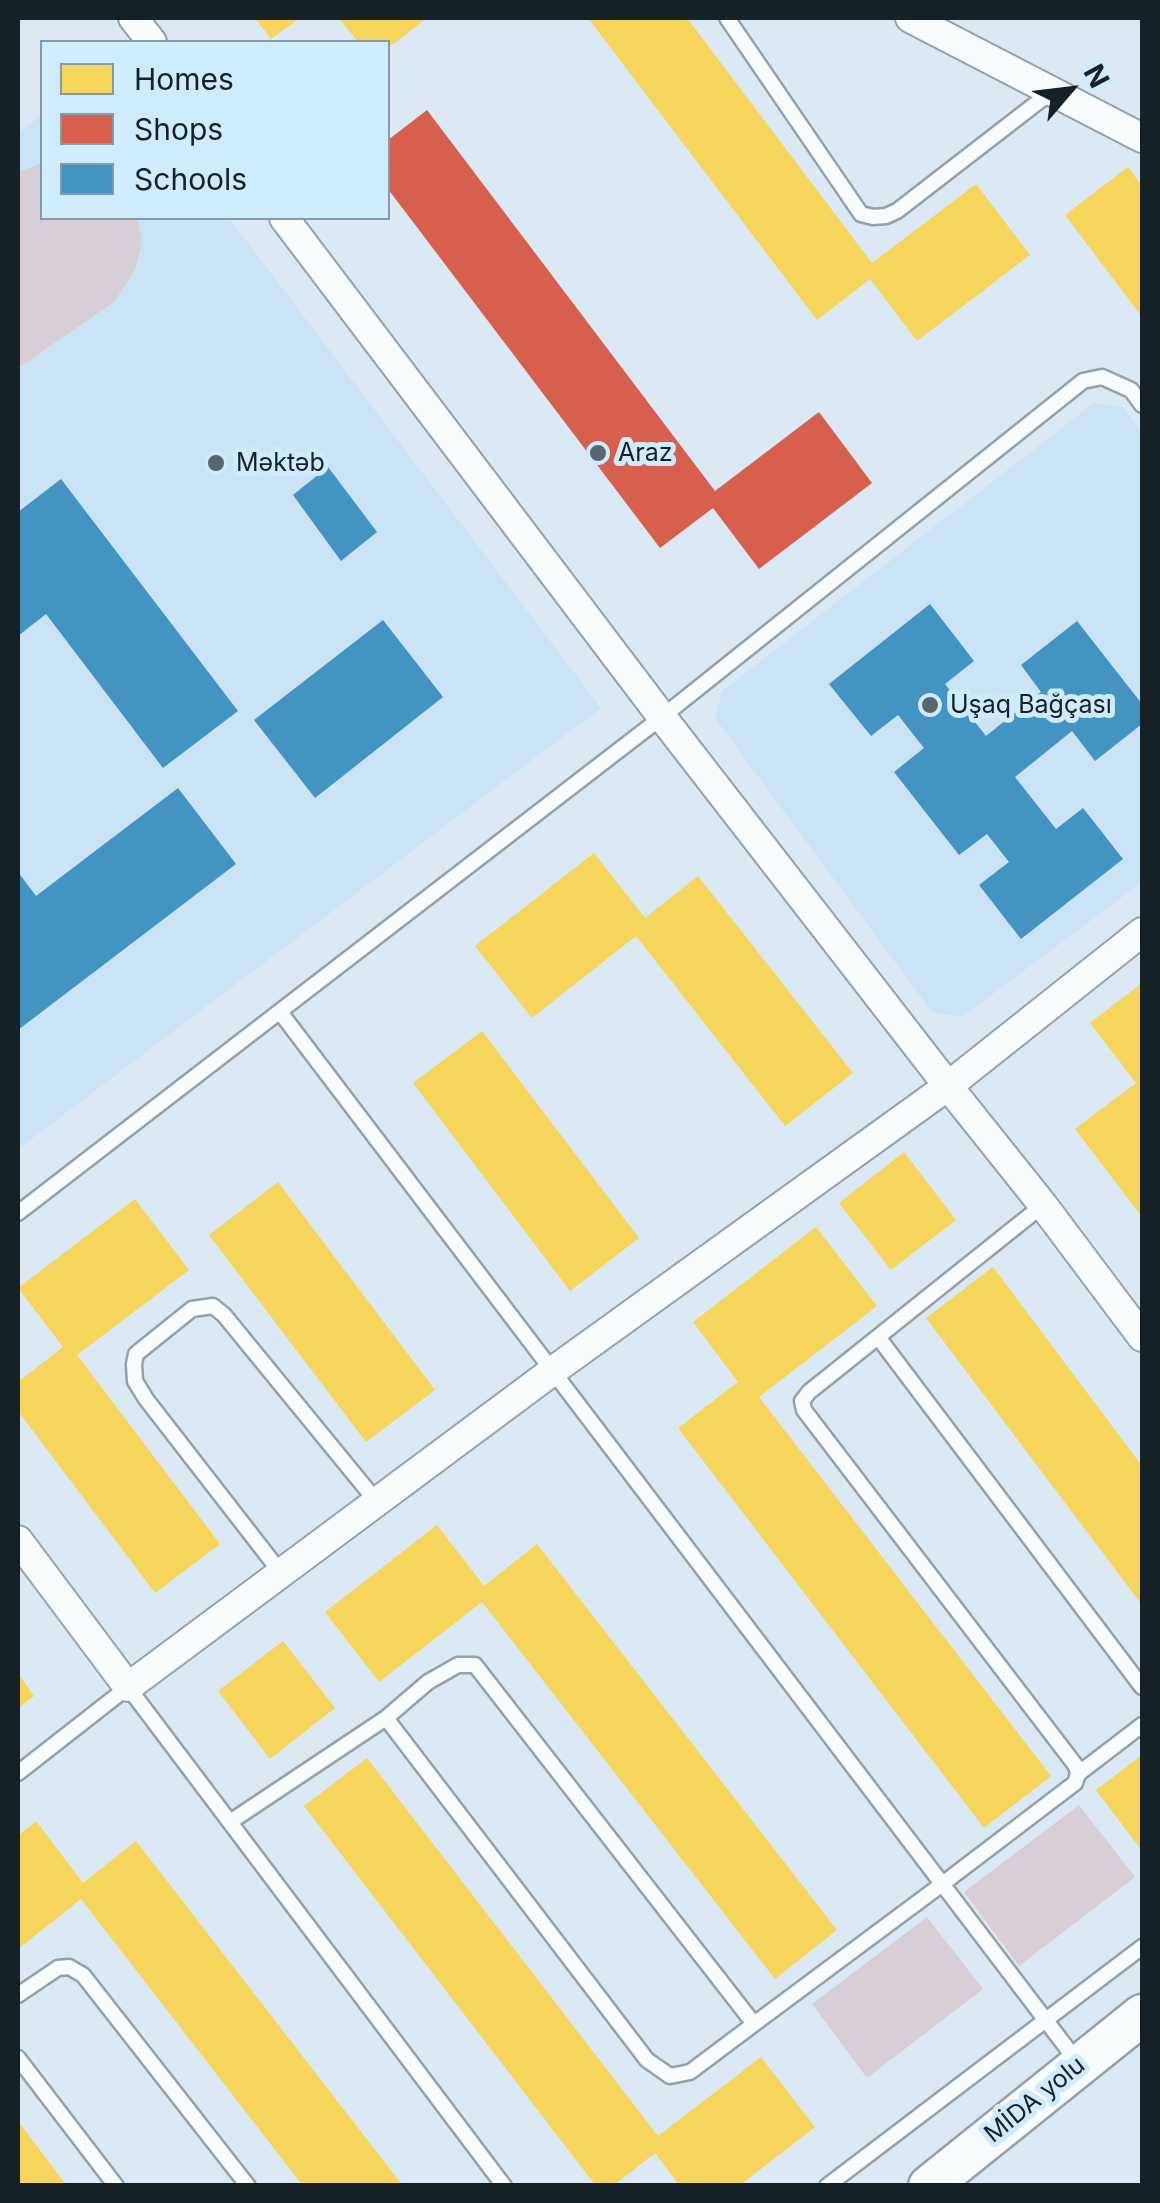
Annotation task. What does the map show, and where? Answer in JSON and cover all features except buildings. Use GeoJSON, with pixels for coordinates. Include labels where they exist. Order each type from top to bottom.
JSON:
{"type":"FeatureCollection","features":[{"type":"Feature","properties":{"kind":"street"},"geometry":{"type":"LineString","coordinates":[[133,18],[150,40]]}},
{"type":"Feature","properties":{"kind":"street"},"geometry":{"type":"LineString","coordinates":[[910,18],[1142,138]]}},
{"type":"Feature","properties":{"kind":"street"},"geometry":{"type":"LineString","coordinates":[[286,220],[662,718],[1142,1337]]}},
{"type":"Feature","properties":{"kind":"street"},"geometry":{"type":"LineString","coordinates":[[18,1540],[128,1687],[554,1370],[948,1086],[1142,932]]}},
{"type":"Feature","properties":{"kind":"street","name":"MİDA yolu"},"geometry":{"type":"LineString","coordinates":[[928,2186],[1142,2015]]}},
{"type":"Feature","properties":{"kind":"lane"},"geometry":{"type":"LineString","coordinates":[[727,18],[861,214],[873,218],[896,211],[1052,91]]}},
{"type":"Feature","properties":{"kind":"lane"},"geometry":{"type":"LineString","coordinates":[[18,1213],[662,718],[1083,380],[1102,377],[1130,390],[1142,405]]}},
{"type":"Feature","properties":{"kind":"lane"},"geometry":{"type":"LineString","coordinates":[[280,1012],[1079,2064]]}},
{"type":"Feature","properties":{"kind":"lane"},"geometry":{"type":"LineString","coordinates":[[1043,1205],[802,1401],[804,1410],[1076,1766],[1078,1774]]}},
{"type":"Feature","properties":{"kind":"lane"},"geometry":{"type":"LineString","coordinates":[[280,1573],[135,1381],[136,1354],[192,1309],[213,1306],[224,1315],[377,1502]]}},
{"type":"Feature","properties":{"kind":"lane"},"geometry":{"type":"LineString","coordinates":[[878,1337],[1142,1687]]}},
{"type":"Feature","properties":{"kind":"lane"},"geometry":{"type":"LineString","coordinates":[[230,1822],[386,1718],[428,1682],[458,1665],[474,1665],[754,2024]]}},
{"type":"Feature","properties":{"kind":"lane"},"geometry":{"type":"LineString","coordinates":[[18,1773],[128,1687],[504,2186]]}},
{"type":"Feature","properties":{"kind":"lane"},"geometry":{"type":"LineString","coordinates":[[386,1718],[647,2060],[670,2076],[690,2072],[942,1884],[1142,1725]]}},
{"type":"Feature","properties":{"kind":"lane"},"geometry":{"type":"LineString","coordinates":[[827,2186],[1142,1947]]}},
{"type":"Feature","properties":{"kind":"lane"},"geometry":{"type":"LineString","coordinates":[[18,1995],[58,1968],[69,1967],[84,1975],[248,2186]]}},
{"type":"Feature","properties":{"kind":"lane"},"geometry":{"type":"LineString","coordinates":[[18,2058],[116,2186]]}},
{"type":"Feature","properties":{"kind":"shaded area","name":"Məktəb"},"geometry":{"type":"Polygon","coordinates":[[[40,116],[40,220],[231,220],[601,708],[18,1149],[18,133],[40,116]]]}},
{"type":"Feature","properties":{"kind":"shaded area"},"geometry":{"type":"Polygon","coordinates":[[[40,164],[40,220],[137,220],[142,242],[135,270],[114,302],[18,368],[18,172],[40,164]]]}},
{"type":"Feature","properties":{"kind":"shaded area","name":"Uşaq Bağçası"},"geometry":{"type":"Polygon","coordinates":[[[1094,403],[1123,407],[1142,432],[1142,882],[962,1017],[932,1012],[715,718],[722,691],[1094,403]]]}},
{"type":"Feature","properties":{"kind":"shaded area"},"geometry":{"type":"Polygon","coordinates":[[[1079,1805],[1135,1877],[1019,1966],[964,1892],[1079,1805]]]}},
{"type":"Feature","properties":{"kind":"shaded area"},"geometry":{"type":"Polygon","coordinates":[[[927,1917],[983,1989],[867,2078],[812,2004],[927,1917]]]}},
{"type":"Feature","properties":{"kind":"place","name":"Araz"},"geometry":{"type":"Point","coordinates":[598,453]}},
{"type":"Feature","properties":{"kind":"place","name":"Məktəb"},"geometry":{"type":"Point","coordinates":[216,463]}},
{"type":"Feature","properties":{"kind":"place","name":"Uşaq Bağçası"},"geometry":{"type":"Point","coordinates":[930,705]}}]}
